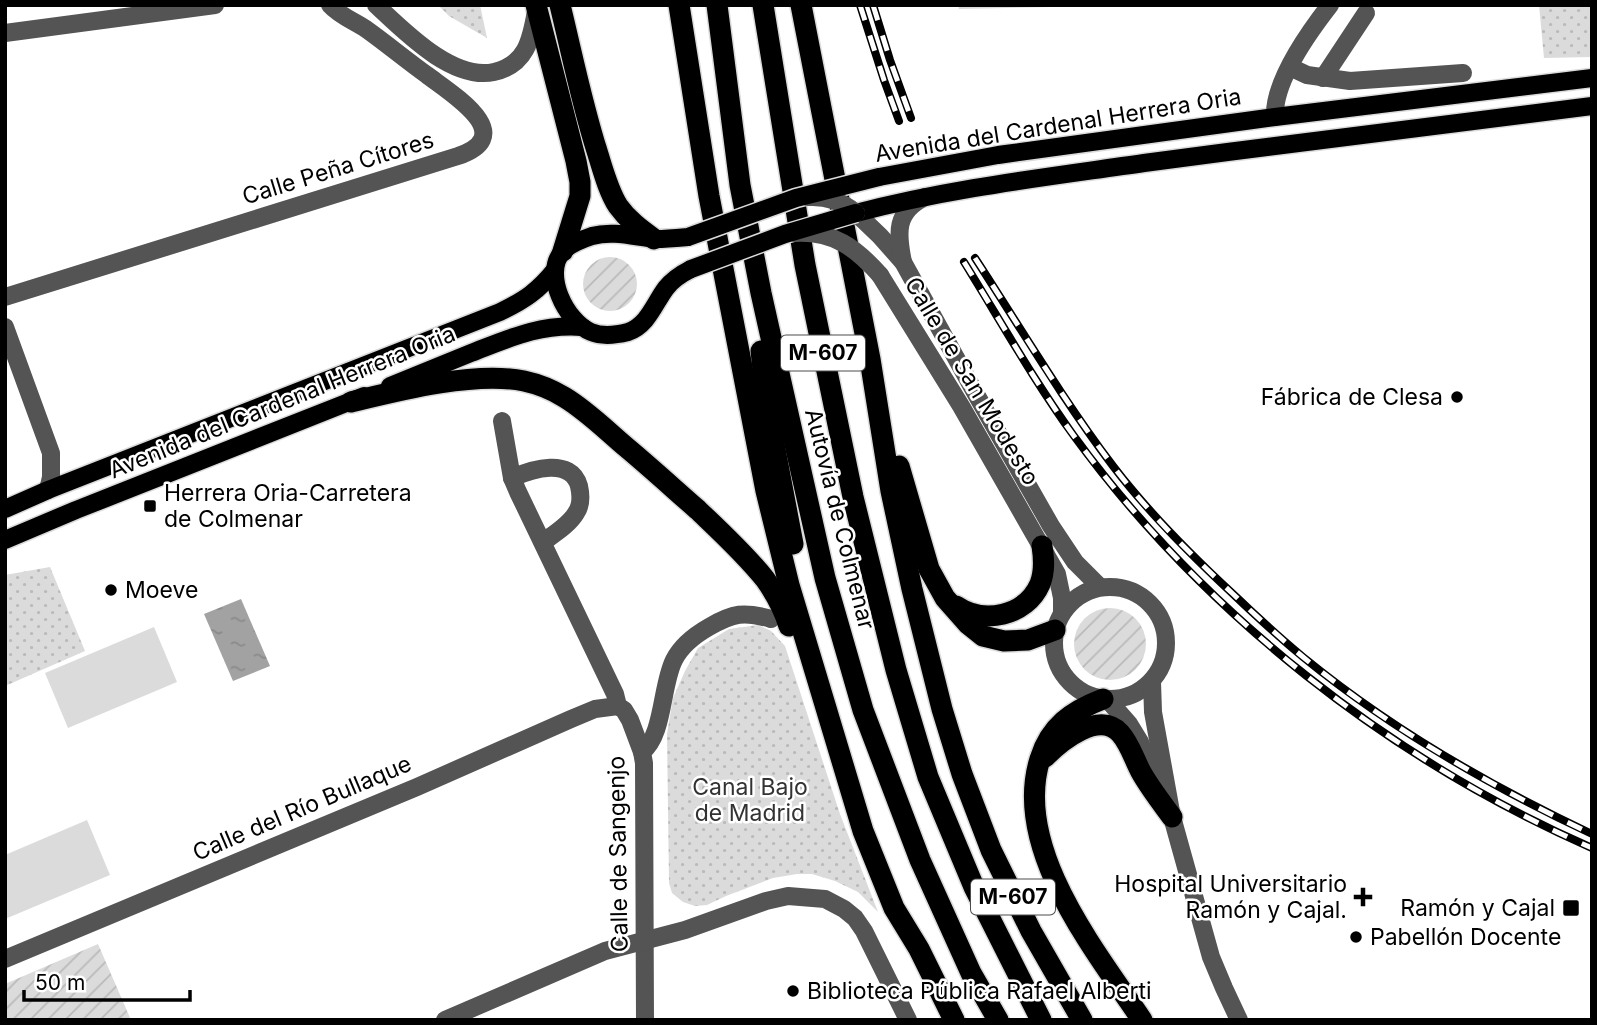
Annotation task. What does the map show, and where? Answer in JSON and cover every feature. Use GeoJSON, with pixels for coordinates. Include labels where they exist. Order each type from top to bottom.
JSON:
{"type":"FeatureCollection","features":[{"type":"Feature","properties":{"kind":"highway"},"geometry":{"type":"LineString","coordinates":[[560,5],[605,178],[624,214],[654,239]]}},
{"type":"Feature","properties":{"kind":"highway"},"geometry":{"type":"LineString","coordinates":[[681,5],[709,196],[766,491],[789,585],[863,831]]}},
{"type":"Feature","properties":{"kind":"highway","name":"Autovía de Colmenar"},"geometry":{"type":"LineString","coordinates":[[717,5],[740,185],[761,293],[825,578],[863,710],[920,860],[971,973],[998,1020]]}},
{"type":"Feature","properties":{"kind":"highway","name":"Autovía de Colmenar"},"geometry":{"type":"LineString","coordinates":[[763,5],[805,265],[853,497],[896,670],[929,777],[974,887],[1040,1016]]}},
{"type":"Feature","properties":{"kind":"highway"},"geometry":{"type":"LineString","coordinates":[[767,32],[769,5]]}},
{"type":"Feature","properties":{"kind":"highway","name":"M-607"},"geometry":{"type":"LineString","coordinates":[[801,5],[870,359],[891,491],[942,709],[962,774],[991,850],[1019,910],[1082,1020]]}},
{"type":"Feature","properties":{"kind":"highway"},"geometry":{"type":"LineString","coordinates":[[537,6],[580,182],[580,196],[559,260]]}},
{"type":"Feature","properties":{"kind":"highway"},"geometry":{"type":"LineString","coordinates":[[761,293],[759,333],[767,407],[800,580],[869,817],[919,949]]}},
{"type":"Feature","properties":{"kind":"highway"},"geometry":{"type":"LineString","coordinates":[[870,359],[929,569],[945,598],[968,624],[983,636],[1004,641],[1028,640],[1058,622]]}},
{"type":"Feature","properties":{"kind":"highway"},"geometry":{"type":"LineString","coordinates":[[351,402],[402,390],[499,378],[542,385],[565,397],[642,460],[736,546],[766,580],[787,621],[838,781],[863,831],[894,908],[919,949],[954,1020]]}},
{"type":"Feature","properties":{"kind":"highway"},"geometry":{"type":"LineString","coordinates":[[945,598],[964,611],[985,617],[1008,614],[1030,600],[1040,583],[1044,562],[1042,546]]}},
{"type":"Feature","properties":{"kind":"highway"},"geometry":{"type":"LineString","coordinates":[[1106,700],[1089,705],[1064,720],[1045,743],[1034,779],[1033,799],[1038,831],[1059,889],[1074,918],[1142,1020]]}},
{"type":"Feature","properties":{"kind":"highway"},"geometry":{"type":"LineString","coordinates":[[1038,763],[1058,744],[1085,729],[1097,725],[1113,727],[1121,733],[1152,791],[1172,817]]}},
{"type":"Feature","properties":{"kind":"main road","name":"Avenida del Cardenal Herrera Oria"},"geometry":{"type":"LineString","coordinates":[[5,509],[500,312],[523,301],[542,286],[559,260],[575,243],[590,236],[604,234],[671,239],[688,236],[796,198],[878,177],[998,155],[1592,78]]}},
{"type":"Feature","properties":{"kind":"main road","name":"Avenida del Cardenal Herrera Oria"},"geometry":{"type":"LineString","coordinates":[[5,540],[512,337],[547,327],[564,326],[582,327],[603,335],[631,331],[649,316],[671,282],[691,269],[785,234],[885,205],[1025,180],[1180,158],[1592,106]]}},
{"type":"Feature","properties":{"kind":"main road"},"geometry":{"type":"LineString","coordinates":[[559,260],[556,283],[564,307],[582,327]]}},
{"type":"Feature","properties":{"kind":"street"},"geometry":{"type":"LineString","coordinates":[[5,33],[215,5]]}},
{"type":"Feature","properties":{"kind":"street"},"geometry":{"type":"LineString","coordinates":[[376,5],[403,30],[450,64],[465,70],[487,73],[511,66],[522,55],[533,29],[537,6]]}},
{"type":"Feature","properties":{"kind":"street"},"geometry":{"type":"LineString","coordinates":[[1275,117],[1276,97],[1290,67],[1314,25],[1330,5]]}},
{"type":"Feature","properties":{"kind":"street","name":"Calle Peña Cítores"},"geometry":{"type":"LineString","coordinates":[[5,297],[472,152],[480,145],[484,135],[482,125],[456,95],[376,36],[337,13],[332,6]]}},
{"type":"Feature","properties":{"kind":"street"},"geometry":{"type":"LineString","coordinates":[[1323,78],[1366,13]]}},
{"type":"Feature","properties":{"kind":"street"},"geometry":{"type":"LineString","coordinates":[[1290,67],[1301,73],[1350,81],[1463,73]]}},
{"type":"Feature","properties":{"kind":"street","name":"Calle de San Modesto"},"geometry":{"type":"LineString","coordinates":[[926,196],[914,202],[901,219],[899,243],[904,262],[1051,526],[1075,562],[1100,587]]}},
{"type":"Feature","properties":{"kind":"street","name":"Calle de San Modesto"},"geometry":{"type":"LineString","coordinates":[[796,198],[818,197],[840,202],[856,213],[904,262]]}},
{"type":"Feature","properties":{"kind":"street","name":"Calle de San Modesto"},"geometry":{"type":"LineString","coordinates":[[785,234],[816,233],[839,239],[867,260],[880,275],[933,358],[1057,574],[1062,598],[1058,622]]}},
{"type":"Feature","properties":{"kind":"street"},"geometry":{"type":"LineString","coordinates":[[5,327],[51,453],[48,490]]}},
{"type":"Feature","properties":{"kind":"street","name":"Calle de Sangenjo"},"geometry":{"type":"LineString","coordinates":[[502,421],[512,478],[615,694],[618,706],[630,720],[642,752],[645,794],[645,1020]]}},
{"type":"Feature","properties":{"kind":"street"},"geometry":{"type":"LineString","coordinates":[[512,478],[531,470],[550,467],[565,470],[577,480],[581,492],[577,512],[568,523],[543,542]]}},
{"type":"Feature","properties":{"kind":"street"},"geometry":{"type":"LineString","coordinates":[[1100,587],[1117,587],[1148,601],[1159,614],[1165,629],[1167,643],[1160,670],[1152,682],[1139,692],[1124,698],[1106,700],[1088,695],[1074,687],[1063,676],[1056,662],[1053,646],[1058,622],[1072,601],[1085,592],[1100,587]]}},
{"type":"Feature","properties":{"kind":"street"},"geometry":{"type":"LineString","coordinates":[[642,752],[657,730],[668,674],[674,659],[685,645],[699,633],[737,614],[748,613],[771,619]]}},
{"type":"Feature","properties":{"kind":"street"},"geometry":{"type":"LineString","coordinates":[[1152,682],[1153,712],[1172,817],[1211,957],[1239,1020]]}},
{"type":"Feature","properties":{"kind":"street"},"geometry":{"type":"LineString","coordinates":[[1106,700],[1129,724],[1140,742],[1172,817]]}},
{"type":"Feature","properties":{"kind":"street","name":"Calle del Río Bullaque"},"geometry":{"type":"LineString","coordinates":[[5,959],[417,787],[570,719],[595,709],[618,706]]}},
{"type":"Feature","properties":{"kind":"street"},"geometry":{"type":"LineString","coordinates":[[445,1020],[596,954],[685,930],[788,896],[825,900],[855,918],[908,1020]]}},
{"type":"Feature","properties":{"kind":"green space"},"geometry":{"type":"Polygon","coordinates":[[[438,5],[480,5],[487,38],[449,16],[438,5]]]}},
{"type":"Feature","properties":{"kind":"green space"},"geometry":{"type":"Polygon","coordinates":[[[958,5],[1139,5],[959,9],[958,5]]]}},
{"type":"Feature","properties":{"kind":"green space"},"geometry":{"type":"Polygon","coordinates":[[[1539,5],[1592,5],[1592,57],[1544,58],[1539,5]]]}},
{"type":"Feature","properties":{"kind":"green space"},"geometry":{"type":"Polygon","coordinates":[[[610,257],[629,265],[637,284],[629,303],[610,311],[591,303],[583,284],[591,265],[610,257]]]}},
{"type":"Feature","properties":{"kind":"green space"},"geometry":{"type":"Polygon","coordinates":[[[50,567],[85,651],[5,686],[5,575],[50,567]]]}},
{"type":"Feature","properties":{"kind":"green space"},"geometry":{"type":"Polygon","coordinates":[[[1110,608],[1124,611],[1136,618],[1143,630],[1146,644],[1143,658],[1136,670],[1124,677],[1110,680],[1096,677],[1084,670],[1077,658],[1074,644],[1077,630],[1084,618],[1096,611],[1110,608]]]}},
{"type":"Feature","properties":{"kind":"green space","name":"Canal Bajo de Madrid"},"geometry":{"type":"Polygon","coordinates":[[[758,625],[771,631],[785,646],[840,814],[878,912],[858,892],[812,874],[773,878],[707,905],[695,906],[683,902],[672,893],[669,883],[667,734],[673,698],[698,648],[729,629],[758,625]]]}},
{"type":"Feature","properties":{"kind":"green space"},"geometry":{"type":"Polygon","coordinates":[[[154,627],[177,682],[68,728],[45,673],[154,627]]]}},
{"type":"Feature","properties":{"kind":"green space"},"geometry":{"type":"Polygon","coordinates":[[[87,820],[110,875],[5,919],[5,855],[87,820]]]}},
{"type":"Feature","properties":{"kind":"green space"},"geometry":{"type":"Polygon","coordinates":[[[98,944],[131,1020],[5,1020],[5,984],[98,944]]]}},
{"type":"Feature","properties":{"kind":"water"},"geometry":{"type":"Polygon","coordinates":[[[241,599],[270,666],[233,681],[204,614],[241,599]]]}},
{"type":"Feature","properties":{"kind":"railway"},"geometry":{"type":"LineString","coordinates":[[860,5],[899,121]]}},
{"type":"Feature","properties":{"kind":"railway"},"geometry":{"type":"LineString","coordinates":[[873,5],[911,118]]}},
{"type":"Feature","properties":{"kind":"railway"},"geometry":{"type":"LineString","coordinates":[[975,258],[1059,389],[1113,466],[1170,532],[1249,609],[1336,683],[1406,732],[1479,776],[1592,834]]}},
{"type":"Feature","properties":{"kind":"railway"},"geometry":{"type":"LineString","coordinates":[[964,262],[1031,372],[1074,436],[1125,501],[1182,563],[1242,621],[1306,676],[1374,726],[1445,772],[1517,812],[1592,848]]}},
{"type":"Feature","properties":{"kind":"place","name":"Fábrica de Clesa"},"geometry":{"type":"Point","coordinates":[1457,397]}},
{"type":"Feature","properties":{"kind":"place","name":"Herrera Oria-Carretera de Colmenar"},"geometry":{"type":"Point","coordinates":[150,506]}},
{"type":"Feature","properties":{"kind":"place","name":"Moeve"},"geometry":{"type":"Point","coordinates":[111,590]}},
{"type":"Feature","properties":{"kind":"place","name":"Hospital Universitario Ramón y Cajal."},"geometry":{"type":"Point","coordinates":[1363,897]}},
{"type":"Feature","properties":{"kind":"place","name":"Ramón y Cajal"},"geometry":{"type":"Point","coordinates":[1571,908]}},
{"type":"Feature","properties":{"kind":"place","name":"Pabellón Docente"},"geometry":{"type":"Point","coordinates":[1356,937]}},
{"type":"Feature","properties":{"kind":"place","name":"Biblioteca Pública Rafael Alberti"},"geometry":{"type":"Point","coordinates":[793,991]}}]}
